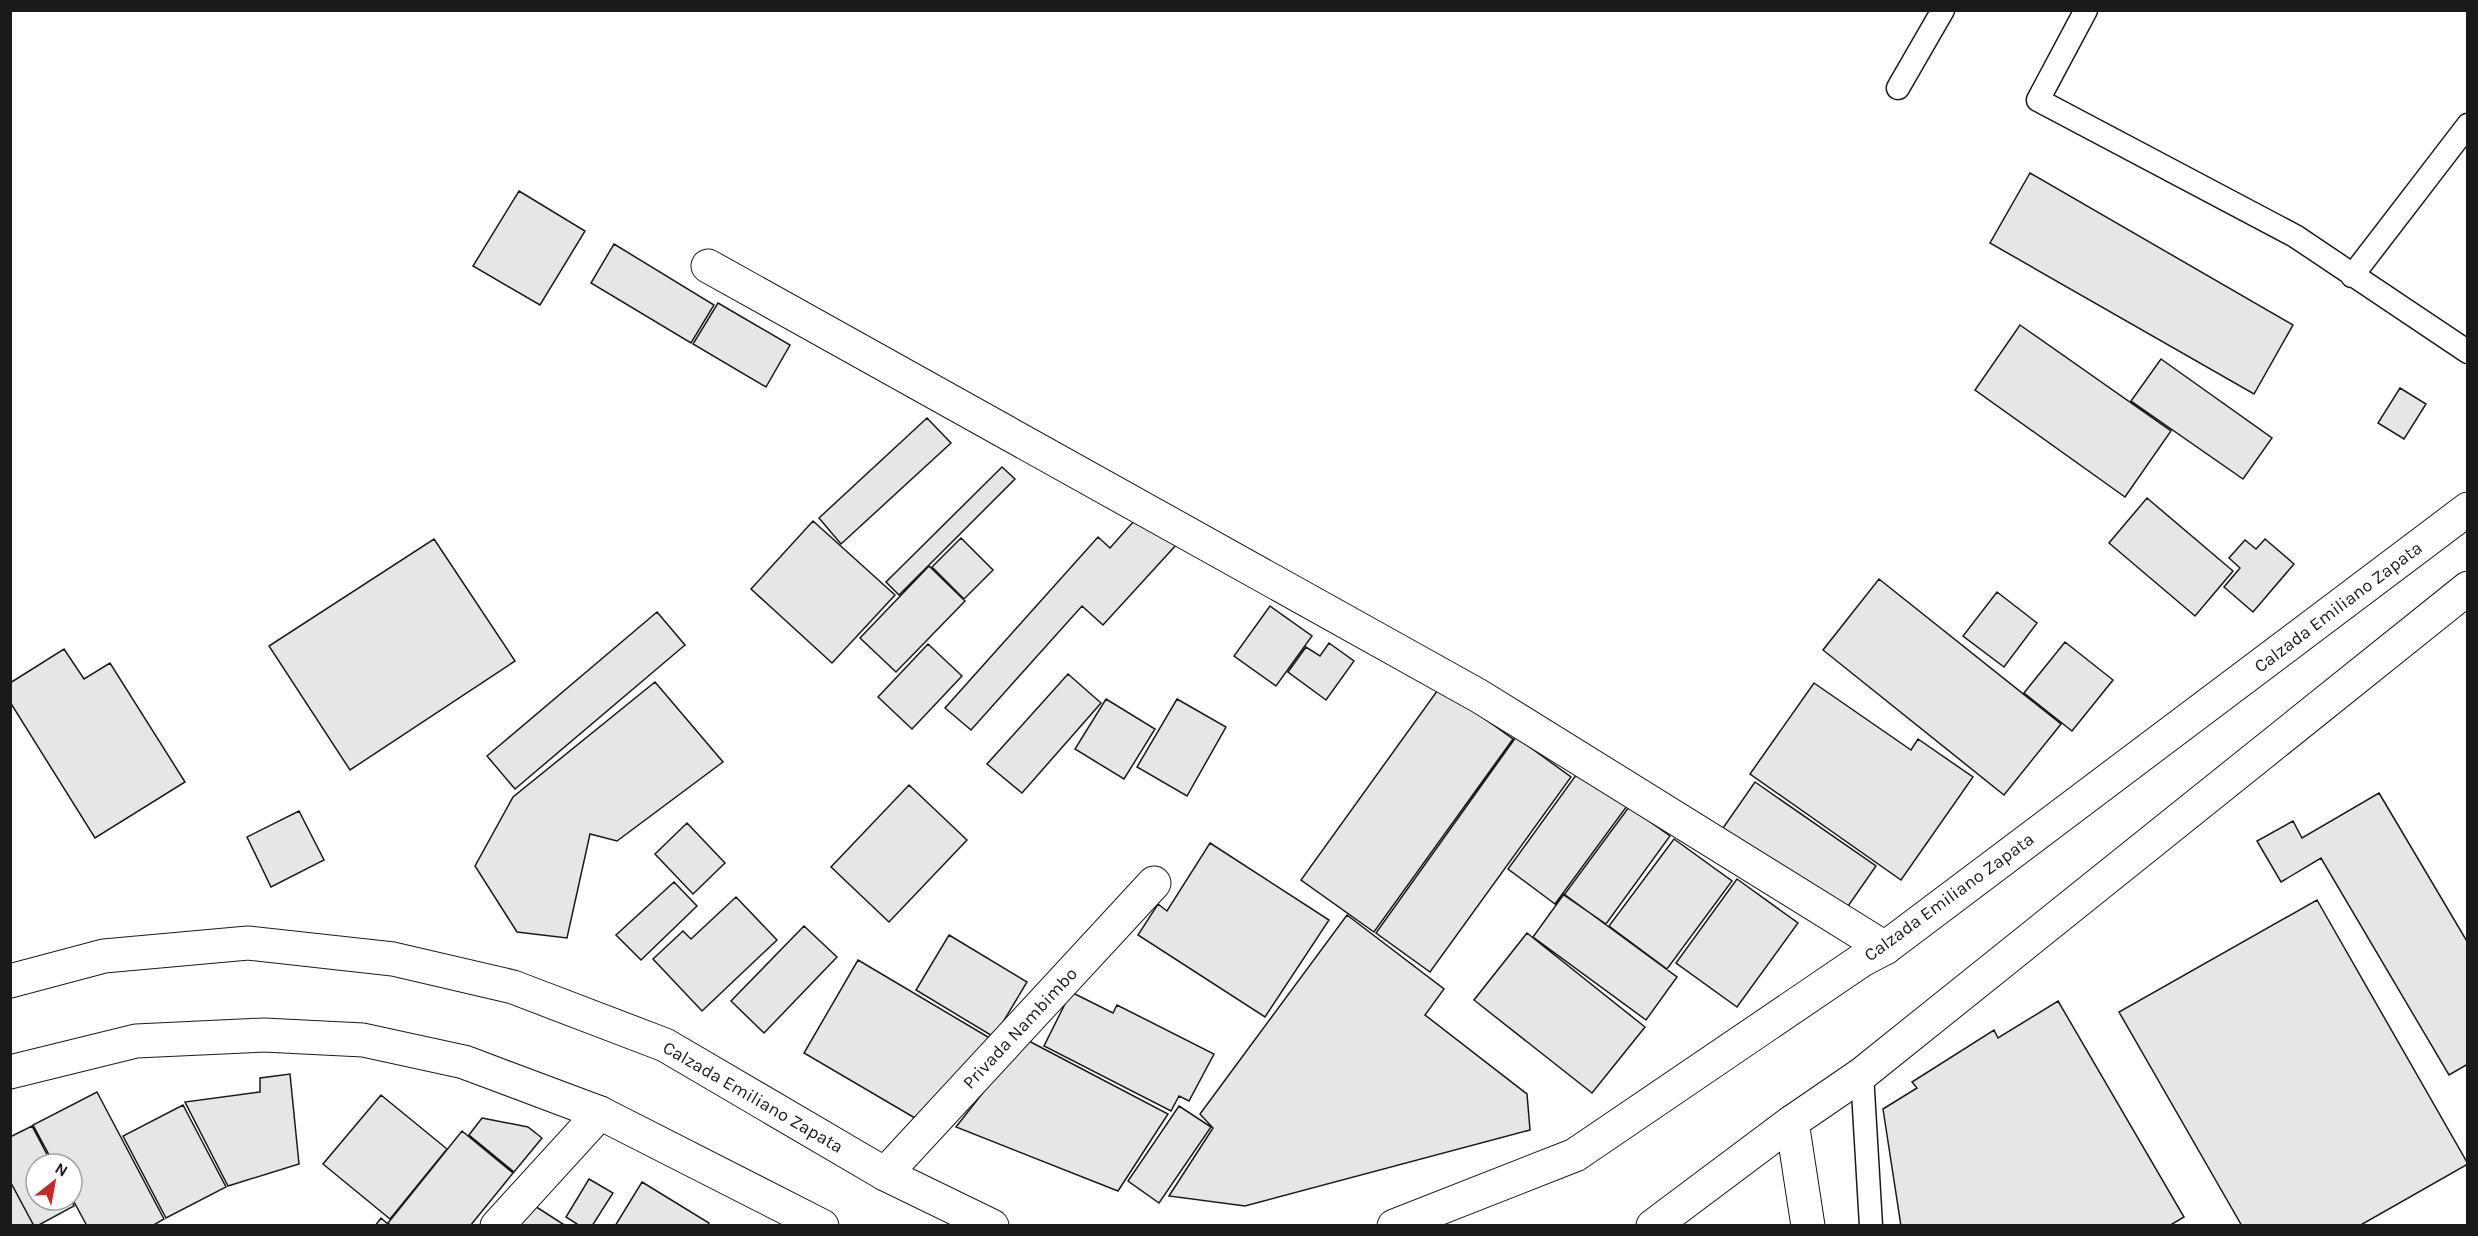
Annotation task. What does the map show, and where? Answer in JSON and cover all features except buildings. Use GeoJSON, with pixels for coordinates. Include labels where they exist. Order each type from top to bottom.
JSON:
{"type":"FeatureCollection","features":[{"type":"Feature","properties":{"kind":"main road"},"geometry":{"type":"LineString","coordinates":[[708,266],[1479,696],[1885,948]]}},
{"type":"Feature","properties":{"kind":"main road","name":"Calzada Emiliano Zapata"},"geometry":{"type":"LineString","coordinates":[[1394,1226],[1575,1155],[1862,960],[1885,948],[2468,509]]}},
{"type":"Feature","properties":{"kind":"main road"},"geometry":{"type":"LineString","coordinates":[[1653,1226],[1792,1122],[1862,1074],[2468,588]]}},
{"type":"Feature","properties":{"kind":"main road","name":"Privada Nambimbo"},"geometry":{"type":"LineString","coordinates":[[885,1174],[1154,883]]}},
{"type":"Feature","properties":{"kind":"main road","name":"Calzada Emiliano Zapata"},"geometry":{"type":"LineString","coordinates":[[10,981],[104,956],[248,943],[393,959],[513,987],[665,1045],[885,1174],[992,1226]]}},
{"type":"Feature","properties":{"kind":"main road"},"geometry":{"type":"LineString","coordinates":[[10,1072],[136,1041],[264,1035],[363,1040],[464,1062],[600,1113],[822,1226]]}},
{"type":"Feature","properties":{"kind":"main road"},"geometry":{"type":"LineString","coordinates":[[497,1226],[600,1113]]}},
{"type":"Feature","properties":{"kind":"main road"},"geometry":{"type":"LineString","coordinates":[[1792,1122],[1808,1226]]}},
{"type":"Feature","properties":{"kind":"lane"},"geometry":{"type":"LineString","coordinates":[[1898,88],[1943,10]]}},
{"type":"Feature","properties":{"kind":"lane"},"geometry":{"type":"LineString","coordinates":[[2086,10],[2038,100],[2295,236],[2468,352]]}},
{"type":"Feature","properties":{"kind":"lane"},"geometry":{"type":"LineString","coordinates":[[2352,276],[2468,125]]}},
{"type":"Feature","properties":{"kind":"lane"},"geometry":{"type":"LineString","coordinates":[[1862,1074],[1871,1226]]}}]}
